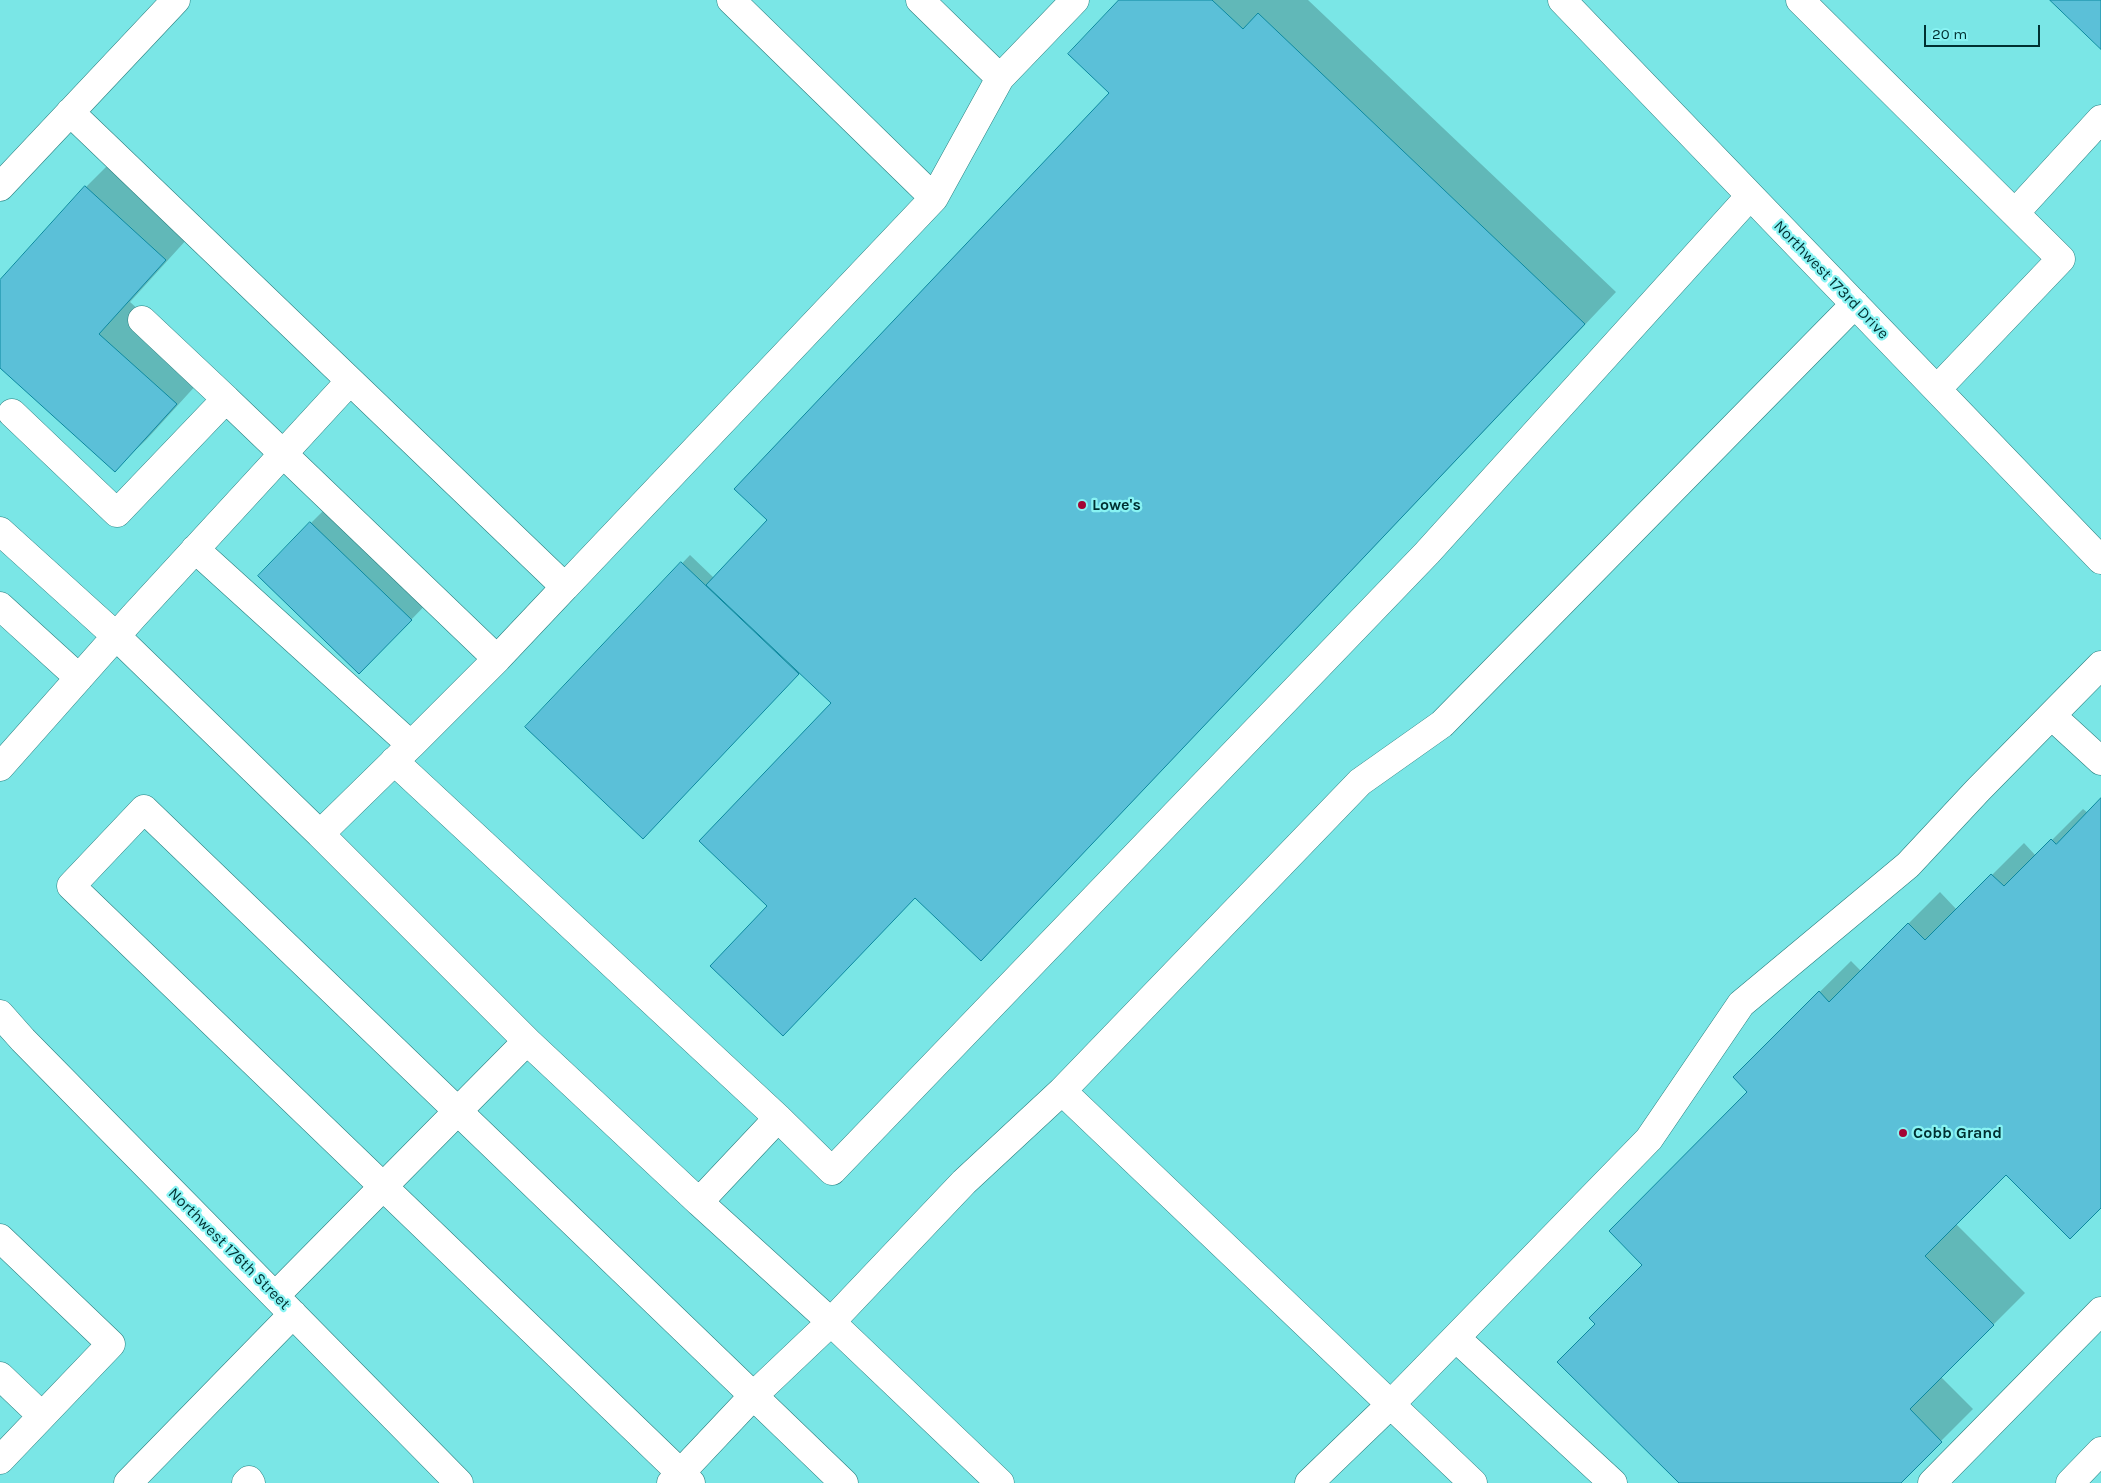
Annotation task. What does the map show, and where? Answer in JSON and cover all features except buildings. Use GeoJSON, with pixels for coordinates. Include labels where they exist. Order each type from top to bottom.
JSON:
{"type":"FeatureCollection","features":[{"type":"Feature","properties":{"kind":"street"},"geometry":{"type":"LineString","coordinates":[[0,187],[176,0]]}},
{"type":"Feature","properties":{"kind":"street"},"geometry":{"type":"LineString","coordinates":[[731,0],[934,198]]}},
{"type":"Feature","properties":{"kind":"street"},"geometry":{"type":"LineString","coordinates":[[920,0],[1000,78]]}},
{"type":"Feature","properties":{"kind":"street"},"geometry":{"type":"LineString","coordinates":[[320,834],[566,587],[934,198],[1000,78],[1075,0]]}},
{"type":"Feature","properties":{"kind":"street","name":"Northwest 173rd Drive"},"geometry":{"type":"LineString","coordinates":[[1562,0],[2101,560]]}},
{"type":"Feature","properties":{"kind":"street"},"geometry":{"type":"LineString","coordinates":[[1800,0],[2061,259],[1937,390]]}},
{"type":"Feature","properties":{"kind":"street"},"geometry":{"type":"LineString","coordinates":[[70,112],[566,587]]}},
{"type":"Feature","properties":{"kind":"street"},"geometry":{"type":"LineString","coordinates":[[2015,213],[2101,119]]}},
{"type":"Feature","properties":{"kind":"street"},"geometry":{"type":"LineString","coordinates":[[195,549],[832,1171],[1427,553],[1750,196]]}},
{"type":"Feature","properties":{"kind":"street"},"geometry":{"type":"LineString","coordinates":[[844,1483],[753,1396],[144,809],[71,886],[383,1186],[681,1480],[753,1396],[831,1322],[964,1182],[1062,1091],[1360,782],[1442,724],[1855,304]]}},
{"type":"Feature","properties":{"kind":"street"},"geometry":{"type":"LineString","coordinates":[[142,320],[497,658]]}},
{"type":"Feature","properties":{"kind":"street"},"geometry":{"type":"LineString","coordinates":[[0,767],[116,636],[350,381]]}},
{"type":"Feature","properties":{"kind":"street"},"geometry":{"type":"LineString","coordinates":[[4,413],[117,513],[226,399]]}},
{"type":"Feature","properties":{"kind":"street"},"geometry":{"type":"LineString","coordinates":[[0,531],[116,636],[320,834],[527,1041],[831,1322],[1000,1483]]}},
{"type":"Feature","properties":{"kind":"street"},"geometry":{"type":"LineString","coordinates":[[0,606],[79,678]]}},
{"type":"Feature","properties":{"kind":"street"},"geometry":{"type":"LineString","coordinates":[[1309,1483],[1391,1404],[1649,1139],[1740,1004],[1908,865],[2101,665]]}},
{"type":"Feature","properties":{"kind":"street"},"geometry":{"type":"LineString","coordinates":[[2052,716],[2101,762]]}},
{"type":"Feature","properties":{"kind":"street","name":"Northwest 176th Street"},"geometry":{"type":"LineString","coordinates":[[0,1014],[23,1040],[459,1483]]}},
{"type":"Feature","properties":{"kind":"street"},"geometry":{"type":"LineString","coordinates":[[128,1483],[284,1305],[383,1186],[527,1041]]}},
{"type":"Feature","properties":{"kind":"street"},"geometry":{"type":"LineString","coordinates":[[1062,1091],[1473,1483]]}},
{"type":"Feature","properties":{"kind":"street"},"geometry":{"type":"LineString","coordinates":[[699,1202],[778,1118]]}},
{"type":"Feature","properties":{"kind":"street"},"geometry":{"type":"LineString","coordinates":[[0,1238],[111,1344],[0,1460]]}},
{"type":"Feature","properties":{"kind":"street"},"geometry":{"type":"LineString","coordinates":[[1932,1483],[2101,1311]]}},
{"type":"Feature","properties":{"kind":"street"},"geometry":{"type":"LineString","coordinates":[[1456,1338],[1613,1483]]}},
{"type":"Feature","properties":{"kind":"street"},"geometry":{"type":"LineString","coordinates":[[0,1376],[42,1416]]}},
{"type":"Feature","properties":{"kind":"street"},"geometry":{"type":"LineString","coordinates":[[2070,1483],[2099,1456]]}},
{"type":"Feature","properties":{"kind":"street"},"geometry":{"type":"LineString","coordinates":[[246,1483],[249,1480],[251,1483]]}},
{"type":"Feature","properties":{"kind":"place","name":"Lowe's"},"geometry":{"type":"Point","coordinates":[1082,505]}},
{"type":"Feature","properties":{"kind":"place","name":"Cobb Grand"},"geometry":{"type":"Point","coordinates":[1903,1133]}}]}
